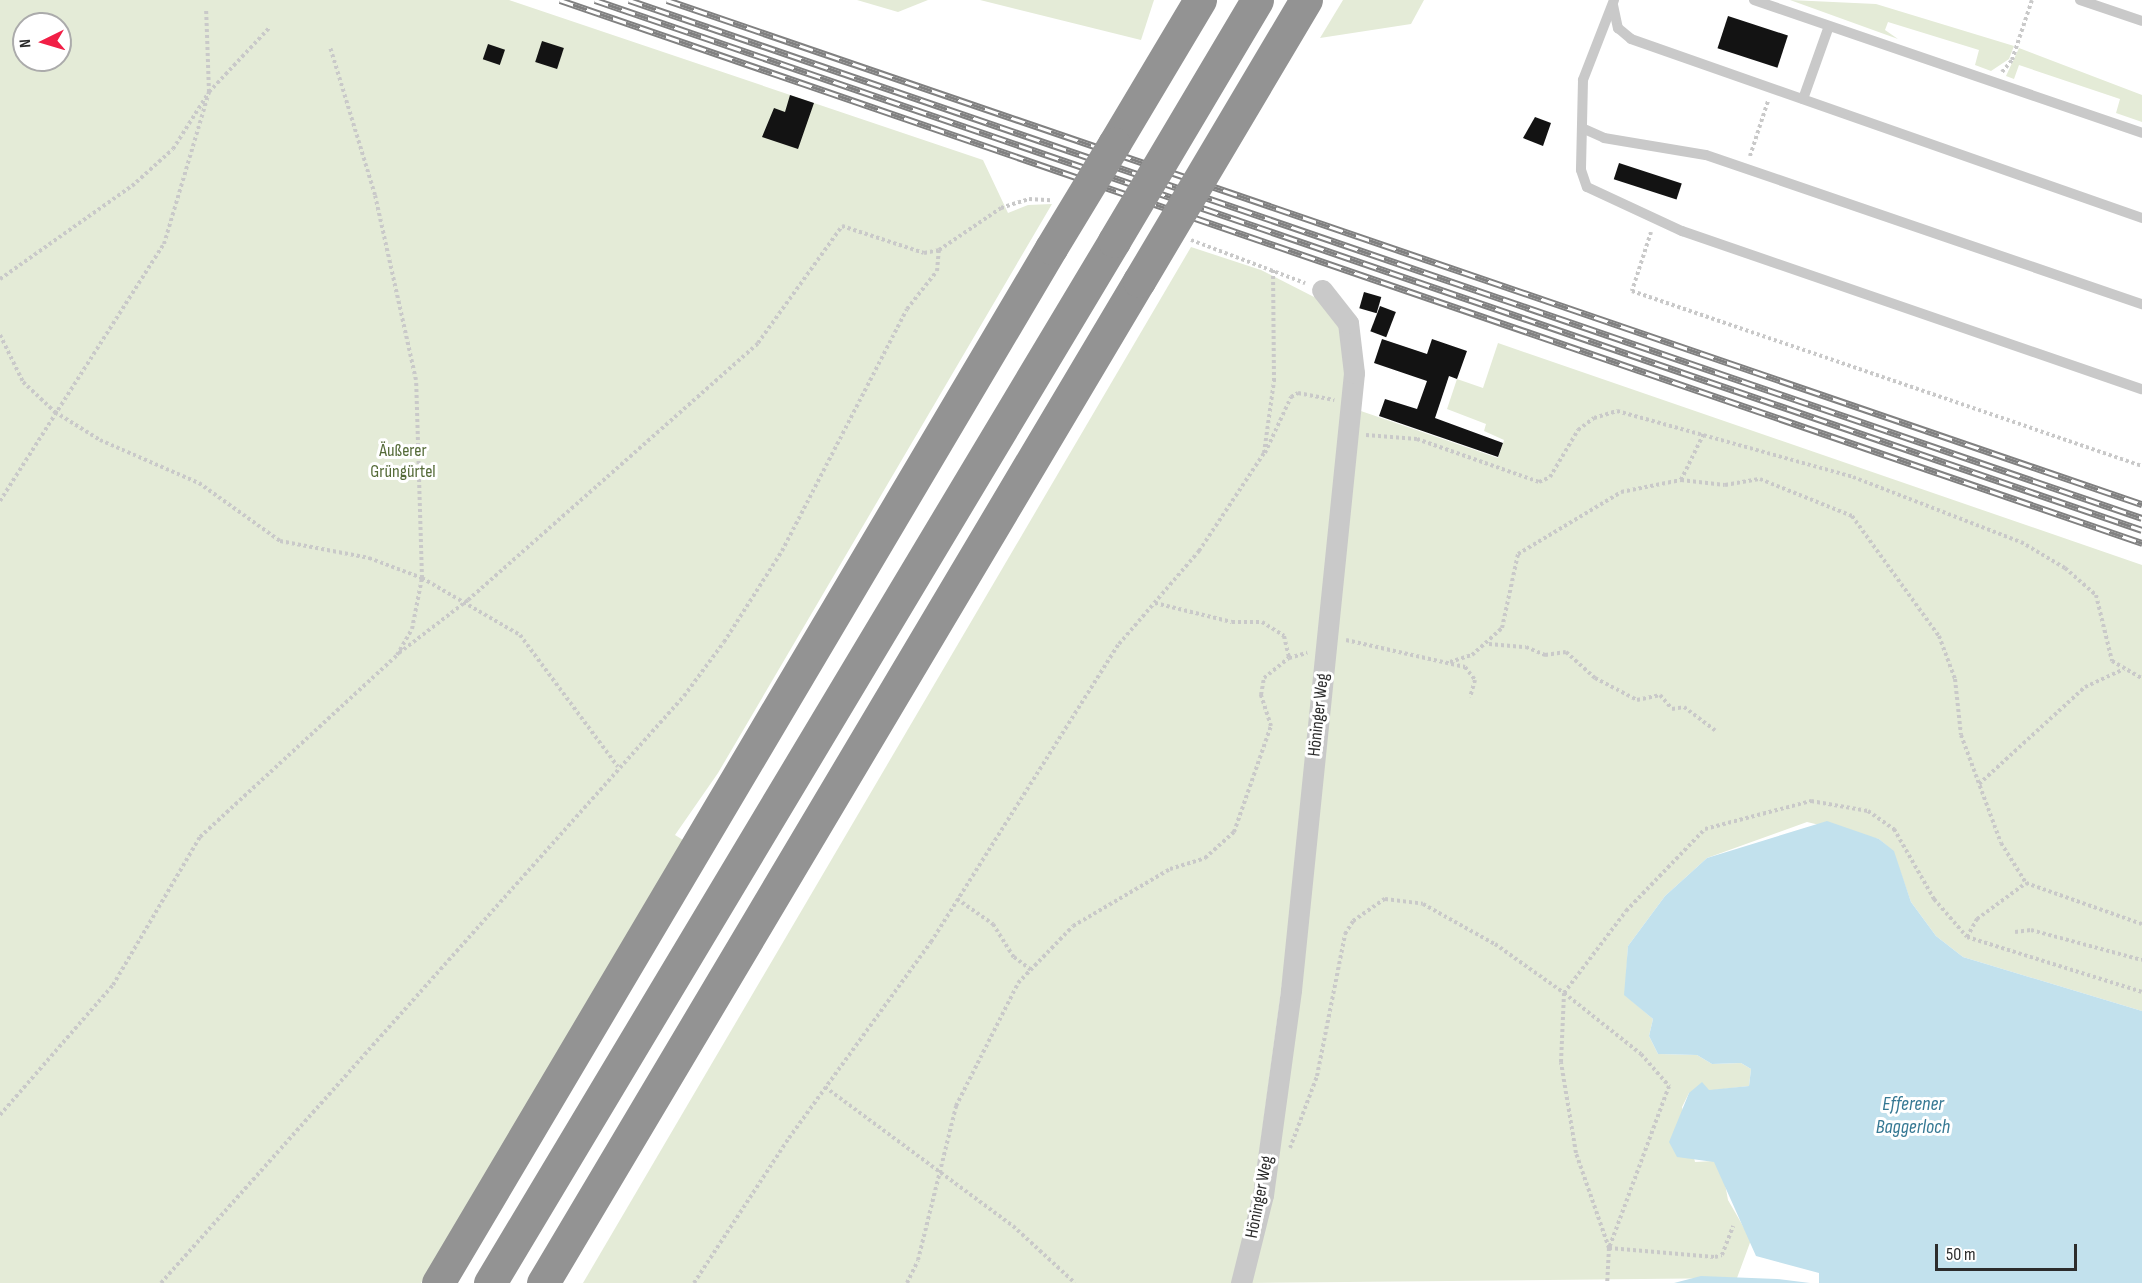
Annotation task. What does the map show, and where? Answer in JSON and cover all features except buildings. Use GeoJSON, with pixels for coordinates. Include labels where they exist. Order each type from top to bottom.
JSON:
{"type":"FeatureCollection","features":[{"type":"Feature","properties":{"kind":"highway"},"geometry":{"type":"LineString","coordinates":[[1114,144],[1172,0]]}},
{"type":"Feature","properties":{"kind":"highway"},"geometry":{"type":"LineString","coordinates":[[438,1283],[1200,0]]}},
{"type":"Feature","properties":{"kind":"highway"},"geometry":{"type":"LineString","coordinates":[[489,1283],[1257,0]]}},
{"type":"Feature","properties":{"kind":"highway"},"geometry":{"type":"LineString","coordinates":[[543,1283],[1306,0]]}},
{"type":"Feature","properties":{"kind":"highway"},"geometry":{"type":"LineString","coordinates":[[568,1151],[733,785]]}},
{"type":"Feature","properties":{"kind":"street","name":"Höninger Weg"},"geometry":{"type":"LineString","coordinates":[[1241,1283],[1263,1195],[1277,1098],[1351,402],[1353,337],[1342,310],[1322,290]]}},
{"type":"Feature","properties":{"kind":"lane"},"geometry":{"type":"LineString","coordinates":[[1754,0],[2142,133]]}},
{"type":"Feature","properties":{"kind":"lane"},"geometry":{"type":"LineString","coordinates":[[2080,0],[2142,21]]}},
{"type":"Feature","properties":{"kind":"lane"},"geometry":{"type":"LineString","coordinates":[[1613,2],[1618,28],[1631,39],[2142,218]]}},
{"type":"Feature","properties":{"kind":"lane"},"geometry":{"type":"LineString","coordinates":[[1613,2],[1583,80],[1582,128],[1587,188],[1654,220],[2142,389]]}},
{"type":"Feature","properties":{"kind":"lane"},"geometry":{"type":"LineString","coordinates":[[1803,99],[1829,26]]}},
{"type":"Feature","properties":{"kind":"lane"},"geometry":{"type":"LineString","coordinates":[[1582,128],[1604,138],[1706,155],[2142,304]]}},
{"type":"Feature","properties":{"kind":"path"},"geometry":{"type":"LineString","coordinates":[[1993,81],[2012,60],[2032,0]]}},
{"type":"Feature","properties":{"kind":"path"},"geometry":{"type":"LineString","coordinates":[[0,501],[164,244],[209,92],[207,8]]}},
{"type":"Feature","properties":{"kind":"path"},"geometry":{"type":"LineString","coordinates":[[0,279],[140,178],[173,149],[209,92],[269,28]]}},
{"type":"Feature","properties":{"kind":"path"},"geometry":{"type":"LineString","coordinates":[[330,47],[375,195],[416,380],[422,578],[412,629],[397,655]]}},
{"type":"Feature","properties":{"kind":"path"},"geometry":{"type":"LineString","coordinates":[[1746,168],[1772,87]]}},
{"type":"Feature","properties":{"kind":"path"},"geometry":{"type":"LineString","coordinates":[[0,1115],[113,985],[200,837],[397,655],[468,600],[758,343],[842,226],[910,252],[939,250],[1001,208],[1029,199],[1057,201]]}},
{"type":"Feature","properties":{"kind":"path"},"geometry":{"type":"LineString","coordinates":[[1654,220],[1632,291],[2142,466]]}},
{"type":"Feature","properties":{"kind":"path"},"geometry":{"type":"LineString","coordinates":[[1194,241],[1273,269],[1322,290]]}},
{"type":"Feature","properties":{"kind":"path"},"geometry":{"type":"LineString","coordinates":[[161,1283],[618,767],[684,696],[782,551],[907,309],[937,271],[939,250]]}},
{"type":"Feature","properties":{"kind":"path"},"geometry":{"type":"LineString","coordinates":[[1264,453],[1274,381],[1273,269]]}},
{"type":"Feature","properties":{"kind":"path"},"geometry":{"type":"LineString","coordinates":[[0,335],[24,382],[55,412],[100,440],[199,483],[280,540],[369,558],[422,578],[468,600],[520,635],[618,767]]}},
{"type":"Feature","properties":{"kind":"path"},"geometry":{"type":"LineString","coordinates":[[694,1283],[825,1087],[957,899],[1119,644],[1199,551],[1264,453],[1280,415],[1298,393],[1351,402]]}},
{"type":"Feature","properties":{"kind":"path"},"geometry":{"type":"LineString","coordinates":[[1347,435],[1417,439],[1539,482],[1550,477],[1578,430],[1594,417],[1617,411],[1704,433],[1853,477],[2021,542],[2096,595],[2112,661],[2142,678]]}},
{"type":"Feature","properties":{"kind":"path"},"geometry":{"type":"LineString","coordinates":[[1681,480],[1704,433]]}},
{"type":"Feature","properties":{"kind":"path"},"geometry":{"type":"LineString","coordinates":[[1488,644],[1508,614],[1518,554],[1621,492],[1681,480],[1725,485],[1760,479],[1852,516],[1939,636],[1955,680],[1961,735],[2001,843],[2026,883],[2142,924]]}},
{"type":"Feature","properties":{"kind":"path"},"geometry":{"type":"LineString","coordinates":[[1155,603],[1232,622],[1262,622],[1284,636],[1289,658]]}},
{"type":"Feature","properties":{"kind":"path"},"geometry":{"type":"LineString","coordinates":[[907,1283],[941,1171],[956,1106],[1018,983],[1074,926],[1170,869],[1205,858],[1234,831],[1271,726],[1261,695],[1264,678],[1289,658],[1326,645],[1373,642],[1450,662],[1472,672],[1470,697]]}},
{"type":"Feature","properties":{"kind":"path"},"geometry":{"type":"LineString","coordinates":[[1450,662],[1488,644],[1526,647],[1545,655],[1566,652],[1596,678],[1637,700],[1660,695],[1672,709],[1684,707],[1715,730]]}},
{"type":"Feature","properties":{"kind":"path"},"geometry":{"type":"LineString","coordinates":[[1979,784],[2085,687],[2124,669]]}},
{"type":"Feature","properties":{"kind":"path"},"geometry":{"type":"LineString","coordinates":[[1609,1248],[1574,1143],[1561,1062],[1564,993],[1626,911],[1691,839],[1722,823],[1811,801],[1869,811],[1886,821],[1949,921],[1967,937],[2142,992]]}},
{"type":"Feature","properties":{"kind":"path"},"geometry":{"type":"LineString","coordinates":[[1967,937],[1977,919],[2026,883]]}},
{"type":"Feature","properties":{"kind":"path"},"geometry":{"type":"LineString","coordinates":[[1286,1156],[1317,1076],[1345,934],[1375,904],[1398,897],[1423,904],[1495,944],[1564,993],[1641,1054],[1669,1086],[1609,1248],[1607,1283]]}},
{"type":"Feature","properties":{"kind":"path"},"geometry":{"type":"LineString","coordinates":[[957,899],[993,924],[1014,957],[1031,970]]}},
{"type":"Feature","properties":{"kind":"path"},"geometry":{"type":"LineString","coordinates":[[2015,932],[2031,930],[2142,960]]}},
{"type":"Feature","properties":{"kind":"path"},"geometry":{"type":"LineString","coordinates":[[825,1087],[941,1171],[1075,1283]]}},
{"type":"Feature","properties":{"kind":"path"},"geometry":{"type":"LineString","coordinates":[[1609,1248],[1714,1257],[1722,1255],[1733,1226]]}},
{"type":"Feature","properties":{"kind":"green space","name":"Äußerer Grüngürtel"},"geometry":{"type":"Polygon","coordinates":[[[0,0],[509,0],[983,160],[1008,213],[1028,205],[1052,204],[718,773],[675,835],[683,840],[421,1283],[0,1283],[0,0]]]}},
{"type":"Feature","properties":{"kind":"green space"},"geometry":{"type":"Polygon","coordinates":[[[857,0],[928,0],[898,12],[857,0]]]}},
{"type":"Feature","properties":{"kind":"green space"},"geometry":{"type":"Polygon","coordinates":[[[980,0],[1154,0],[1141,40],[980,0]]]}},
{"type":"Feature","properties":{"kind":"green space"},"geometry":{"type":"Polygon","coordinates":[[[1343,0],[1424,0],[1411,24],[1320,38],[1343,0]]]}},
{"type":"Feature","properties":{"kind":"green space"},"geometry":{"type":"Polygon","coordinates":[[[1790,0],[1876,4],[2014,46],[2009,59],[1991,71],[1975,65],[1979,50],[1888,22],[1885,30],[1898,39],[1790,0]]]}},
{"type":"Feature","properties":{"kind":"green space"},"geometry":{"type":"Polygon","coordinates":[[[2019,48],[2142,95],[2142,122],[2116,113],[2120,99],[2019,65],[2014,79],[2006,76],[2019,48]]]}},
{"type":"Feature","properties":{"kind":"green space"},"geometry":{"type":"Polygon","coordinates":[[[1191,247],[1261,270],[1318,299],[1337,322],[1347,353],[1298,865],[1254,1192],[1232,1283],[583,1283],[1191,247]]]}},
{"type":"Feature","properties":{"kind":"green space"},"geometry":{"type":"Polygon","coordinates":[[[1498,343],[2142,565],[2142,1011],[1963,957],[1936,936],[1911,902],[1893,851],[1879,839],[1807,822],[1707,858],[1665,896],[1628,946],[1625,995],[1653,1019],[1649,1036],[1658,1054],[1697,1055],[1712,1064],[1741,1063],[1751,1069],[1749,1086],[1689,1093],[1682,1107],[1695,1162],[1714,1161],[1723,1173],[1728,1200],[1751,1240],[1737,1278],[1249,1283],[1355,409],[1498,458],[1504,440],[1484,431],[1486,424],[1447,409],[1457,379],[1483,388],[1498,343]]]}},
{"type":"Feature","properties":{"kind":"water","name":"Efferener Baggerloch"},"geometry":{"type":"Polygon","coordinates":[[[1827,821],[1879,839],[1894,851],[1911,902],[1936,936],[1963,957],[2142,1011],[2142,1283],[1819,1283],[1819,1273],[1756,1256],[1714,1162],[1677,1157],[1669,1142],[1689,1093],[1702,1082],[1709,1090],[1749,1086],[1751,1069],[1741,1063],[1712,1064],[1697,1055],[1658,1054],[1649,1036],[1653,1019],[1624,995],[1628,946],[1665,896],[1707,858],[1827,821]]]}},
{"type":"Feature","properties":{"kind":"water"},"geometry":{"type":"Polygon","coordinates":[[[1701,1276],[1777,1279],[1810,1283],[1674,1283],[1701,1276]]]}},
{"type":"Feature","properties":{"kind":"railway"},"geometry":{"type":"LineString","coordinates":[[560,0],[2142,543]]}},
{"type":"Feature","properties":{"kind":"railway"},"geometry":{"type":"LineString","coordinates":[[595,0],[2142,530]]}},
{"type":"Feature","properties":{"kind":"railway"},"geometry":{"type":"LineString","coordinates":[[629,0],[2142,518]]}},
{"type":"Feature","properties":{"kind":"railway"},"geometry":{"type":"LineString","coordinates":[[667,0],[2142,504]]}}]}
